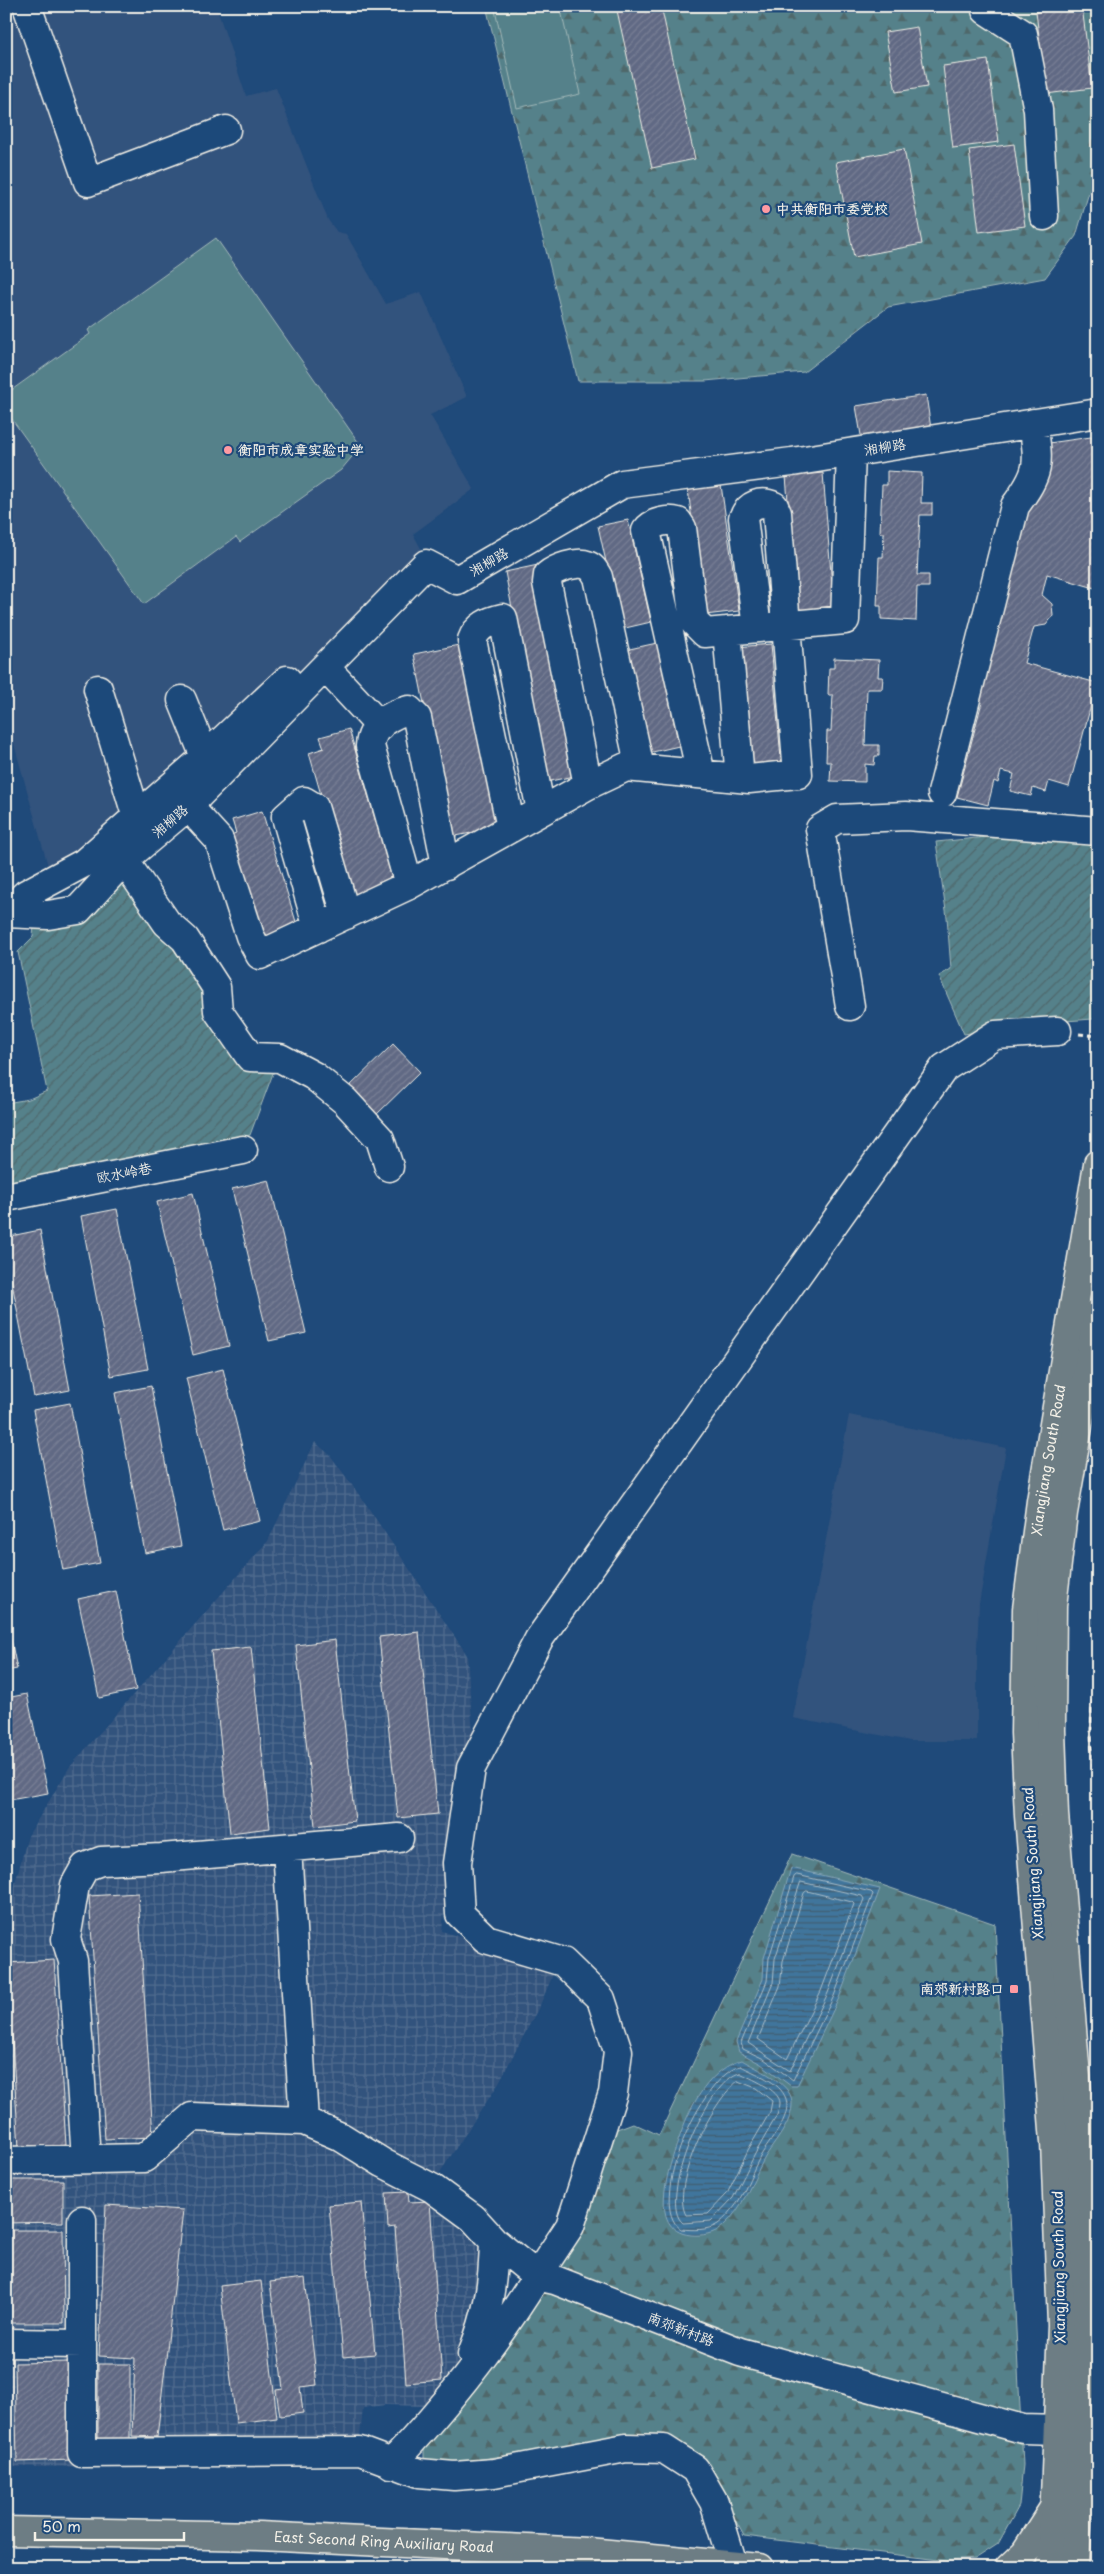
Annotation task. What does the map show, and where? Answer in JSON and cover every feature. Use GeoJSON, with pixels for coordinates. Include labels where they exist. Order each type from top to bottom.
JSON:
{"type":"FeatureCollection","features":[{"type":"Feature","properties":{"kind":"main road","name":"Xiangjiang South Road"},"geometry":{"type":"LineString","coordinates":[[1052,2568],[1062,2326],[1056,2152],[1029,1816],[1025,1733],[1027,1609],[1041,1501],[1098,1164]]}},
{"type":"Feature","properties":{"kind":"main road","name":"Xiangjiang South Road"},"geometry":{"type":"LineString","coordinates":[[1075,2568],[1088,2315],[1081,2136],[1054,1814],[1051,1730],[1052,1606],[1063,1513],[1098,1314]]}},
{"type":"Feature","properties":{"kind":"main road"},"geometry":{"type":"LineString","coordinates":[[1009,2568],[1024,2552],[1054,2508]]}},
{"type":"Feature","properties":{"kind":"main road","name":"East Second Ring Auxiliary Road"},"geometry":{"type":"LineString","coordinates":[[6,2531],[259,2536],[588,2552],[746,2566]]}},
{"type":"Feature","properties":{"kind":"street"},"geometry":{"type":"LineString","coordinates":[[27,6],[88,182],[226,130]]}},
{"type":"Feature","properties":{"kind":"street"},"geometry":{"type":"LineString","coordinates":[[989,6],[986,10],[1023,34],[1038,110],[1044,216]]}},
{"type":"Feature","properties":{"kind":"street","name":"湘柳路"},"geometry":{"type":"LineString","coordinates":[[6,913],[48,915],[78,910],[124,860],[188,806],[426,564],[458,580],[622,484],[859,451],[1098,413]]}},
{"type":"Feature","properties":{"kind":"street"},"geometry":{"type":"LineString","coordinates":[[942,793],[1015,506],[1031,485],[1038,459],[1032,423]]}},
{"type":"Feature","properties":{"kind":"street"},"geometry":{"type":"LineString","coordinates":[[701,774],[646,531],[649,526],[672,520],[678,522],[682,528],[694,622],[705,633],[845,620],[860,502],[859,451]]}},
{"type":"Feature","properties":{"kind":"street"},"geometry":{"type":"LineString","coordinates":[[188,806],[219,840],[250,936],[260,955],[409,885],[588,785],[626,767],[740,778],[798,774],[777,513],[774,506],[766,503],[753,505],[746,510],[743,518],[757,628]]}},
{"type":"Feature","properties":{"kind":"street"},"geometry":{"type":"LineString","coordinates":[[588,785],[547,584],[548,575],[553,570],[586,564],[593,568],[598,577],[640,768]]}},
{"type":"Feature","properties":{"kind":"street"},"geometry":{"type":"LineString","coordinates":[[6,913],[26,894],[84,863],[137,818],[205,757],[359,612]]}},
{"type":"Feature","properties":{"kind":"street"},"geometry":{"type":"LineString","coordinates":[[511,828],[472,640],[474,635],[490,620],[503,618],[541,811]]}},
{"type":"Feature","properties":{"kind":"street"},"geometry":{"type":"LineString","coordinates":[[727,631],[740,778]]}},
{"type":"Feature","properties":{"kind":"street"},"geometry":{"type":"LineString","coordinates":[[325,667],[380,726]]}},
{"type":"Feature","properties":{"kind":"street"},"geometry":{"type":"LineString","coordinates":[[98,690],[137,818]]}},
{"type":"Feature","properties":{"kind":"street"},"geometry":{"type":"LineString","coordinates":[[182,700],[205,757]]}},
{"type":"Feature","properties":{"kind":"street"},"geometry":{"type":"LineString","coordinates":[[409,885],[370,746],[370,740],[380,726],[391,715],[398,712],[409,710],[417,718],[446,865]]}},
{"type":"Feature","properties":{"kind":"street"},"geometry":{"type":"LineString","coordinates":[[318,928],[286,816],[304,801],[314,807],[346,915]]}},
{"type":"Feature","properties":{"kind":"street"},"geometry":{"type":"LineString","coordinates":[[850,1006],[820,829],[837,819],[906,816],[1098,831]]}},
{"type":"Feature","properties":{"kind":"street"},"geometry":{"type":"LineString","coordinates":[[124,860],[167,923],[185,939],[216,987],[218,1011],[250,1057],[280,1058],[314,1076],[346,1101],[380,1139],[389,1167]]}},
{"type":"Feature","properties":{"kind":"street"},"geometry":{"type":"LineString","coordinates":[[391,2464],[418,2435],[516,2311],[570,2226],[613,2093],[618,2051],[601,1999],[563,1962],[486,1939],[460,1914],[457,1863],[471,1768],[539,1639],[944,1068],[995,1035],[1057,1031]]}},
{"type":"Feature","properties":{"kind":"street","name":"欧水岭巷"},"geometry":{"type":"LineString","coordinates":[[6,1197],[243,1150]]}},
{"type":"Feature","properties":{"kind":"street"},"geometry":{"type":"LineString","coordinates":[[86,2160],[73,1961],[66,1939],[75,1885],[85,1867],[101,1861],[399,1838]]}},
{"type":"Feature","properties":{"kind":"street"},"geometry":{"type":"LineString","coordinates":[[287,1848],[304,2121]]}},
{"type":"Feature","properties":{"kind":"street"},"geometry":{"type":"LineString","coordinates":[[6,2161],[144,2158],[192,2116],[304,2121],[341,2137],[383,2163],[432,2188],[473,2218],[494,2242],[537,2276]]}},
{"type":"Feature","properties":{"kind":"street"},"geometry":{"type":"LineString","coordinates":[[82,2220],[82,2452],[360,2451],[391,2464],[419,2472],[454,2476],[494,2473],[626,2448],[664,2449],[694,2469],[714,2502],[746,2566]]}},
{"type":"Feature","properties":{"kind":"street"},"geometry":{"type":"LineString","coordinates":[[461,2381],[482,2329],[491,2292],[494,2242]]}},
{"type":"Feature","properties":{"kind":"street","name":"南郊新村路"},"geometry":{"type":"LineString","coordinates":[[537,2276],[555,2280],[740,2352],[1023,2429],[1057,2430]]}},
{"type":"Feature","properties":{"kind":"street"},"geometry":{"type":"LineString","coordinates":[[6,2344],[82,2344]]}},
{"type":"Feature","properties":{"kind":"path"},"geometry":{"type":"LineString","coordinates":[[1098,1574],[1091,1732],[1098,1852]]}},
{"type":"Feature","properties":{"kind":"shaded area","name":"衡阳市成章实验中学"},"geometry":{"type":"Polygon","coordinates":[[[6,6],[216,6],[246,96],[276,88],[328,220],[337,232],[346,234],[386,304],[421,292],[467,397],[430,415],[474,489],[413,534],[424,554],[83,889],[77,866],[50,873],[6,715],[6,6]]]}},
{"type":"Feature","properties":{"kind":"shaded area"},"geometry":{"type":"Polygon","coordinates":[[[849,1415],[1006,1448],[979,1604],[977,1741],[910,1741],[793,1718],[849,1415]]]}},
{"type":"Feature","properties":{"kind":"shaded area"},"geometry":{"type":"Polygon","coordinates":[[[315,1442],[330,1455],[365,1503],[467,1655],[474,1748],[460,1770],[442,1931],[555,1970],[540,2005],[497,2086],[427,2192],[477,2236],[486,2262],[463,2359],[426,2406],[385,2405],[363,2408],[357,2465],[6,2467],[6,1916],[28,1836],[69,1768],[268,1541],[315,1442]]]}},
{"type":"Feature","properties":{"kind":"green space","name":"中共衡阳市委党校"},"geometry":{"type":"Polygon","coordinates":[[[486,6],[1098,6],[1098,162],[1076,236],[1045,278],[888,307],[804,372],[705,381],[578,381],[486,6]]]}},
{"type":"Feature","properties":{"kind":"green space"},"geometry":{"type":"Polygon","coordinates":[[[494,6],[560,6],[580,94],[517,108],[494,6]]]}},
{"type":"Feature","properties":{"kind":"green space"},"geometry":{"type":"Polygon","coordinates":[[[216,238],[361,446],[341,470],[240,542],[236,537],[144,604],[6,411],[6,394],[90,334],[88,330],[216,238]]]}},
{"type":"Feature","properties":{"kind":"green space"},"geometry":{"type":"Polygon","coordinates":[[[1038,832],[1098,839],[1098,1012],[1093,1019],[1024,1024],[964,1034],[939,976],[951,969],[947,917],[936,842],[1038,832]]]}},
{"type":"Feature","properties":{"kind":"green space"},"geometry":{"type":"Polygon","coordinates":[[[123,878],[275,1068],[250,1135],[6,1182],[6,1103],[29,1099],[47,1091],[18,952],[33,937],[34,926],[81,924],[123,878]]]}},
{"type":"Feature","properties":{"kind":"green space"},"geometry":{"type":"Polygon","coordinates":[[[792,1854],[995,1924],[1023,2465],[1019,2506],[998,2544],[975,2559],[947,2561],[744,2536],[720,2492],[697,2460],[609,2441],[424,2467],[424,2442],[571,2241],[617,2129],[633,2123],[659,2135],[792,1854]]]}},
{"type":"Feature","properties":{"kind":"water"},"geometry":{"type":"Polygon","coordinates":[[[791,1868],[880,1889],[839,1998],[797,2086],[791,2086],[761,2064],[739,2052],[736,2042],[763,1979],[764,1958],[791,1868]]]}},
{"type":"Feature","properties":{"kind":"water"},"geometry":{"type":"Polygon","coordinates":[[[742,2060],[772,2077],[786,2088],[792,2102],[786,2125],[764,2159],[742,2203],[720,2229],[712,2233],[699,2235],[677,2231],[668,2221],[665,2208],[665,2193],[667,2177],[685,2122],[690,2110],[712,2079],[731,2064],[742,2060]]]}},
{"type":"Feature","properties":{"kind":"building"},"geometry":{"type":"Polygon","coordinates":[[[616,6],[661,6],[695,159],[652,168],[616,6]]]}},
{"type":"Feature","properties":{"kind":"building"},"geometry":{"type":"Polygon","coordinates":[[[1082,6],[1092,88],[1046,94],[1036,12],[1082,6]]]}},
{"type":"Feature","properties":{"kind":"building"},"geometry":{"type":"Polygon","coordinates":[[[917,27],[927,87],[896,92],[885,32],[917,27]]]}},
{"type":"Feature","properties":{"kind":"building"},"geometry":{"type":"Polygon","coordinates":[[[988,60],[999,142],[953,148],[943,66],[988,60]]]}},
{"type":"Feature","properties":{"kind":"building"},"geometry":{"type":"Polygon","coordinates":[[[1014,144],[1025,226],[979,232],[969,150],[1014,144]]]}},
{"type":"Feature","properties":{"kind":"building"},"geometry":{"type":"Polygon","coordinates":[[[904,149],[922,244],[854,257],[836,162],[904,149]]]}},
{"type":"Feature","properties":{"kind":"building"},"geometry":{"type":"Polygon","coordinates":[[[926,395],[931,429],[862,441],[856,406],[926,395]]]}},
{"type":"Feature","properties":{"kind":"building"},"geometry":{"type":"Polygon","coordinates":[[[1098,436],[1098,589],[1047,574],[1042,595],[1052,604],[1053,616],[1046,625],[1034,627],[1024,663],[1097,683],[1069,787],[1049,781],[1046,792],[1033,788],[1031,796],[1010,791],[1014,774],[1001,771],[998,783],[994,781],[988,805],[957,797],[982,702],[975,700],[1042,444],[1098,436]]]}},
{"type":"Feature","properties":{"kind":"building"},"geometry":{"type":"Polygon","coordinates":[[[887,471],[922,473],[921,503],[932,503],[932,515],[920,515],[917,575],[929,575],[929,587],[917,587],[916,621],[881,619],[881,606],[877,606],[879,557],[883,557],[884,533],[880,533],[882,485],[887,485],[887,471]]]}},
{"type":"Feature","properties":{"kind":"building"},"geometry":{"type":"Polygon","coordinates":[[[823,473],[834,611],[797,614],[786,476],[823,473]]]}},
{"type":"Feature","properties":{"kind":"building"},"geometry":{"type":"Polygon","coordinates":[[[721,485],[739,611],[705,615],[688,490],[721,485]]]}},
{"type":"Feature","properties":{"kind":"building"},"geometry":{"type":"Polygon","coordinates":[[[628,520],[651,622],[621,629],[598,526],[628,520]]]}},
{"type":"Feature","properties":{"kind":"building"},"geometry":{"type":"Polygon","coordinates":[[[538,565],[579,775],[546,782],[505,572],[538,565]]]}},
{"type":"Feature","properties":{"kind":"building"},"geometry":{"type":"Polygon","coordinates":[[[657,643],[679,746],[648,753],[625,650],[657,643]]]}},
{"type":"Feature","properties":{"kind":"building"},"geometry":{"type":"Polygon","coordinates":[[[464,644],[501,827],[451,837],[414,654],[464,644]]]}},
{"type":"Feature","properties":{"kind":"building"},"geometry":{"type":"Polygon","coordinates":[[[771,644],[782,770],[749,773],[738,647],[771,644]]]}},
{"type":"Feature","properties":{"kind":"building"},"geometry":{"type":"Polygon","coordinates":[[[834,658],[879,660],[878,677],[883,677],[882,689],[867,689],[865,745],[879,745],[879,756],[875,756],[874,765],[865,764],[865,782],[830,781],[831,762],[826,762],[827,731],[831,731],[833,695],[828,695],[829,668],[834,668],[834,658]]]}},
{"type":"Feature","properties":{"kind":"building"},"geometry":{"type":"Polygon","coordinates":[[[349,729],[393,881],[374,886],[376,895],[352,902],[309,753],[324,748],[320,737],[349,729]]]}},
{"type":"Feature","properties":{"kind":"building"},"geometry":{"type":"Polygon","coordinates":[[[262,811],[297,925],[278,931],[280,938],[260,944],[228,836],[236,833],[232,820],[262,811]]]}},
{"type":"Feature","properties":{"kind":"building"},"geometry":{"type":"Polygon","coordinates":[[[393,1044],[420,1072],[373,1118],[346,1090],[393,1044]]]}},
{"type":"Feature","properties":{"kind":"building"},"geometry":{"type":"Polygon","coordinates":[[[269,1180],[306,1333],[269,1341],[232,1189],[269,1180]]]}},
{"type":"Feature","properties":{"kind":"building"},"geometry":{"type":"Polygon","coordinates":[[[193,1193],[229,1346],[193,1355],[157,1202],[193,1193]]]}},
{"type":"Feature","properties":{"kind":"building"},"geometry":{"type":"Polygon","coordinates":[[[117,1209],[148,1369],[111,1376],[81,1216],[117,1209]]]}},
{"type":"Feature","properties":{"kind":"building"},"geometry":{"type":"Polygon","coordinates":[[[40,1230],[70,1390],[34,1397],[6,1252],[6,1237],[40,1230]]]}},
{"type":"Feature","properties":{"kind":"building"},"geometry":{"type":"Polygon","coordinates":[[[223,1369],[260,1521],[223,1530],[186,1378],[223,1369]]]}},
{"type":"Feature","properties":{"kind":"building"},"geometry":{"type":"Polygon","coordinates":[[[151,1386],[181,1546],[145,1553],[115,1393],[151,1386]]]}},
{"type":"Feature","properties":{"kind":"building"},"geometry":{"type":"Polygon","coordinates":[[[70,1403],[100,1563],[63,1570],[33,1410],[70,1403]]]}},
{"type":"Feature","properties":{"kind":"building"},"geometry":{"type":"Polygon","coordinates":[[[116,1591],[136,1690],[99,1698],[78,1599],[116,1591]]]}},
{"type":"Feature","properties":{"kind":"building"},"geometry":{"type":"Polygon","coordinates":[[[6,1615],[17,1669],[6,1671],[6,1615]]]}},
{"type":"Feature","properties":{"kind":"building"},"geometry":{"type":"Polygon","coordinates":[[[419,1632],[438,1814],[398,1818],[379,1637],[419,1632]]]}},
{"type":"Feature","properties":{"kind":"building"},"geometry":{"type":"Polygon","coordinates":[[[335,1640],[355,1821],[315,1826],[296,1645],[335,1640]]]}},
{"type":"Feature","properties":{"kind":"building"},"geometry":{"type":"Polygon","coordinates":[[[251,1647],[270,1828],[230,1833],[211,1651],[251,1647]]]}},
{"type":"Feature","properties":{"kind":"building"},"geometry":{"type":"Polygon","coordinates":[[[27,1694],[48,1793],[10,1800],[6,1783],[6,1698],[27,1694]]]}},
{"type":"Feature","properties":{"kind":"building"},"geometry":{"type":"Polygon","coordinates":[[[138,1893],[153,2137],[105,2139],[89,1896],[138,1893]]]}},
{"type":"Feature","properties":{"kind":"building"},"geometry":{"type":"Polygon","coordinates":[[[54,1960],[66,2145],[19,2148],[7,1963],[54,1960]]]}},
{"type":"Feature","properties":{"kind":"building"},"geometry":{"type":"Polygon","coordinates":[[[6,2180],[63,2180],[63,2222],[6,2223],[6,2180]]]}},
{"type":"Feature","properties":{"kind":"building"},"geometry":{"type":"Polygon","coordinates":[[[408,2192],[409,2202],[430,2201],[442,2380],[406,2383],[395,2227],[388,2228],[386,2193],[408,2192]]]}},
{"type":"Feature","properties":{"kind":"building"},"geometry":{"type":"Polygon","coordinates":[[[361,2202],[375,2354],[343,2357],[329,2205],[361,2202]]]}},
{"type":"Feature","properties":{"kind":"building"},"geometry":{"type":"Polygon","coordinates":[[[106,2205],[183,2210],[157,2437],[132,2436],[135,2358],[99,2356],[106,2205]]]}},
{"type":"Feature","properties":{"kind":"building"},"geometry":{"type":"Polygon","coordinates":[[[10,2230],[63,2230],[64,2323],[11,2323],[10,2230]]]}},
{"type":"Feature","properties":{"kind":"building"},"geometry":{"type":"Polygon","coordinates":[[[305,2278],[317,2385],[300,2387],[303,2413],[280,2416],[276,2390],[283,2389],[270,2282],[305,2278]]]}},
{"type":"Feature","properties":{"kind":"building"},"geometry":{"type":"Polygon","coordinates":[[[261,2281],[277,2418],[236,2423],[220,2286],[261,2281]]]}},
{"type":"Feature","properties":{"kind":"building"},"geometry":{"type":"Polygon","coordinates":[[[70,2362],[72,2460],[17,2462],[15,2363],[70,2362]]]}},
{"type":"Feature","properties":{"kind":"building"},"geometry":{"type":"Polygon","coordinates":[[[98,2364],[130,2364],[130,2442],[98,2442],[98,2364]]]}},
{"type":"Feature","properties":{"kind":"place","name":"中共衡阳市委党校"},"geometry":{"type":"Point","coordinates":[766,209]}},
{"type":"Feature","properties":{"kind":"place","name":"衡阳市成章实验中学"},"geometry":{"type":"Point","coordinates":[228,450]}},
{"type":"Feature","properties":{"kind":"place","name":"南郊新村路口"},"geometry":{"type":"Point","coordinates":[1014,1989]}}]}
